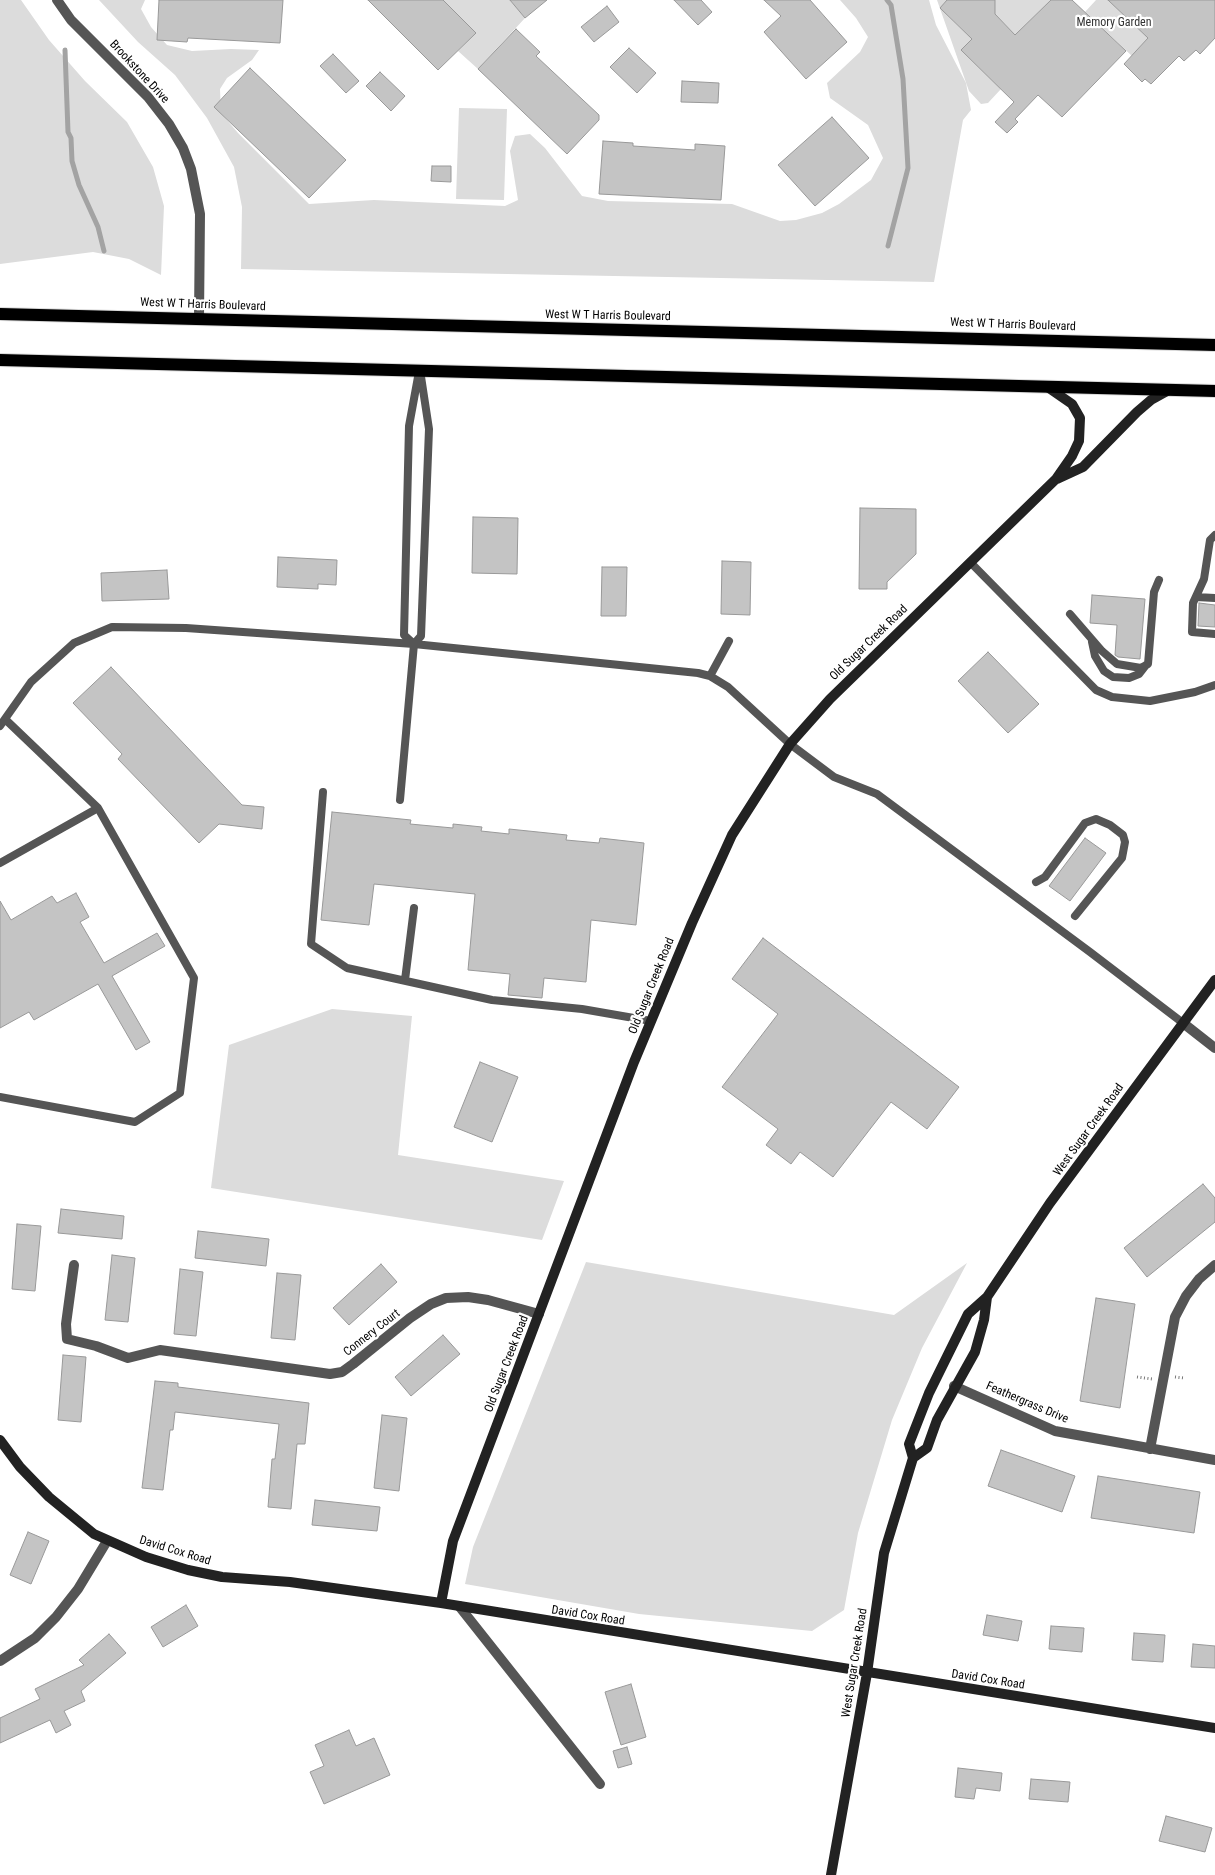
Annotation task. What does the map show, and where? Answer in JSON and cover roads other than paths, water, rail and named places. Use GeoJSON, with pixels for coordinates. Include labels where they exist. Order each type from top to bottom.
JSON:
{"type":"FeatureCollection","features":[{"type":"Feature","properties":{"kind":"main road","name":"West W T Harris Boulevard"},"geometry":{"type":"LineString","coordinates":[[0,314],[1215,345]]}},
{"type":"Feature","properties":{"kind":"main road"},"geometry":{"type":"LineString","coordinates":[[0,360],[1215,391]]}},
{"type":"Feature","properties":{"kind":"main road","name":"Old Sugar Creek Road"},"geometry":{"type":"LineString","coordinates":[[441,1603],[453,1541],[539,1314],[651,1021],[692,923],[732,835],[790,744],[830,699],[1056,479],[1080,441],[1081,428],[1078,414],[1072,404],[1046,386]]}},
{"type":"Feature","properties":{"kind":"main road","name":"Old Sugar Creek Road"},"geometry":{"type":"LineString","coordinates":[[1056,479],[1083,467],[1137,412],[1151,400],[1171,389]]}},
{"type":"Feature","properties":{"kind":"main road","name":"West Sugar Creek Road"},"geometry":{"type":"LineString","coordinates":[[831,1875],[867,1674],[884,1553],[913,1458],[909,1444],[929,1393],[968,1314],[987,1297],[1045,1210],[1215,980]]}},
{"type":"Feature","properties":{"kind":"main road","name":"West Sugar Creek Road"},"geometry":{"type":"LineString","coordinates":[[913,1458],[927,1448],[937,1420],[954,1386],[975,1352],[984,1320],[987,1297]]}},
{"type":"Feature","properties":{"kind":"main road","name":"David Cox Road"},"geometry":{"type":"LineString","coordinates":[[0,1440],[20,1468],[78,1523],[107,1540],[146,1557],[204,1574],[290,1582],[441,1603],[867,1674],[1215,1728]]}},
{"type":"Feature","properties":{"kind":"street","name":"Brookstone Drive"},"geometry":{"type":"LineString","coordinates":[[57,0],[71,20],[148,97],[169,124],[183,148],[191,170],[200,214],[199,318]]}},
{"type":"Feature","properties":{"kind":"street"},"geometry":{"type":"LineString","coordinates":[[1183,1023],[1215,1048]]}},
{"type":"Feature","properties":{"kind":"street","name":"Connery Court"},"geometry":{"type":"LineString","coordinates":[[74,1265],[66,1324],[67,1338],[128,1358],[160,1350],[330,1374],[342,1372],[410,1318],[431,1304],[446,1298],[468,1297],[488,1300],[539,1314]]}},
{"type":"Feature","properties":{"kind":"street"},"geometry":{"type":"LineString","coordinates":[[1150,1449],[1175,1317],[1190,1290],[1215,1265]]}},
{"type":"Feature","properties":{"kind":"street","name":"Feathergrass Drive"},"geometry":{"type":"LineString","coordinates":[[954,1386],[1055,1431],[1215,1460]]}},
{"type":"Feature","properties":{"kind":"street"},"geometry":{"type":"LineString","coordinates":[[0,1661],[36,1638],[56,1617],[78,1589],[107,1540]]}},
{"type":"Feature","properties":{"kind":"street"},"geometry":{"type":"LineString","coordinates":[[460,1606],[600,1784]]}},
{"type":"Feature","properties":{"kind":"lane"},"geometry":{"type":"LineString","coordinates":[[414,644],[404,636],[404,626],[409,426],[420,370]]}},
{"type":"Feature","properties":{"kind":"lane"},"geometry":{"type":"LineString","coordinates":[[400,800],[414,644],[421,636],[429,429],[420,370]]}},
{"type":"Feature","properties":{"kind":"lane"},"geometry":{"type":"LineString","coordinates":[[1213,632],[1192,632],[1193,603],[1204,579],[1210,540],[1215,535]]}},
{"type":"Feature","properties":{"kind":"lane"},"geometry":{"type":"LineString","coordinates":[[970,562],[1096,690],[1112,697],[1150,701],[1195,692],[1215,685]]}},
{"type":"Feature","properties":{"kind":"lane"},"geometry":{"type":"LineString","coordinates":[[1092,640],[1095,656],[1104,672],[1113,677],[1129,678],[1139,674],[1146,665],[1150,653],[1154,592],[1160,580]]}},
{"type":"Feature","properties":{"kind":"lane"},"geometry":{"type":"LineString","coordinates":[[1196,597],[1214,600]]}},
{"type":"Feature","properties":{"kind":"lane"},"geometry":{"type":"LineString","coordinates":[[1070,614],[1092,640],[1117,664],[1141,668],[1146,665]]}},
{"type":"Feature","properties":{"kind":"lane"},"geometry":{"type":"LineString","coordinates":[[0,726],[31,682],[74,643],[112,628],[186,628],[414,644],[679,671],[710,676],[728,687],[790,744],[834,777],[877,794],[1086,948],[1183,1023]]}},
{"type":"Feature","properties":{"kind":"lane"},"geometry":{"type":"LineString","coordinates":[[710,676],[729,641]]}},
{"type":"Feature","properties":{"kind":"lane"},"geometry":{"type":"LineString","coordinates":[[0,1096],[135,1122],[180,1093],[194,978],[98,808],[6,720]]}},
{"type":"Feature","properties":{"kind":"lane"},"geometry":{"type":"LineString","coordinates":[[323,792],[311,944],[347,968],[492,1000],[582,1009],[651,1021]]}},
{"type":"Feature","properties":{"kind":"lane"},"geometry":{"type":"LineString","coordinates":[[0,863],[98,808]]}},
{"type":"Feature","properties":{"kind":"lane"},"geometry":{"type":"LineString","coordinates":[[1036,882],[1045,877],[1085,823],[1096,819],[1110,825],[1123,835],[1126,842],[1122,858],[1075,916]]}},
{"type":"Feature","properties":{"kind":"lane"},"geometry":{"type":"LineString","coordinates":[[405,980],[414,908]]}},
{"type":"Feature","properties":{"kind":"waterway"},"geometry":{"type":"LineString","coordinates":[[887,0],[891,5],[903,79],[908,168],[888,246]]}},
{"type":"Feature","properties":{"kind":"waterway"},"geometry":{"type":"LineString","coordinates":[[65,50],[68,132],[71,138],[72,161],[79,185],[98,227],[104,251]]}},
{"type":"Feature","properties":{"kind":"park label","name":"Memory Garden"},"geometry":{"type":"Point","coordinates":[1114,23]}}]}
